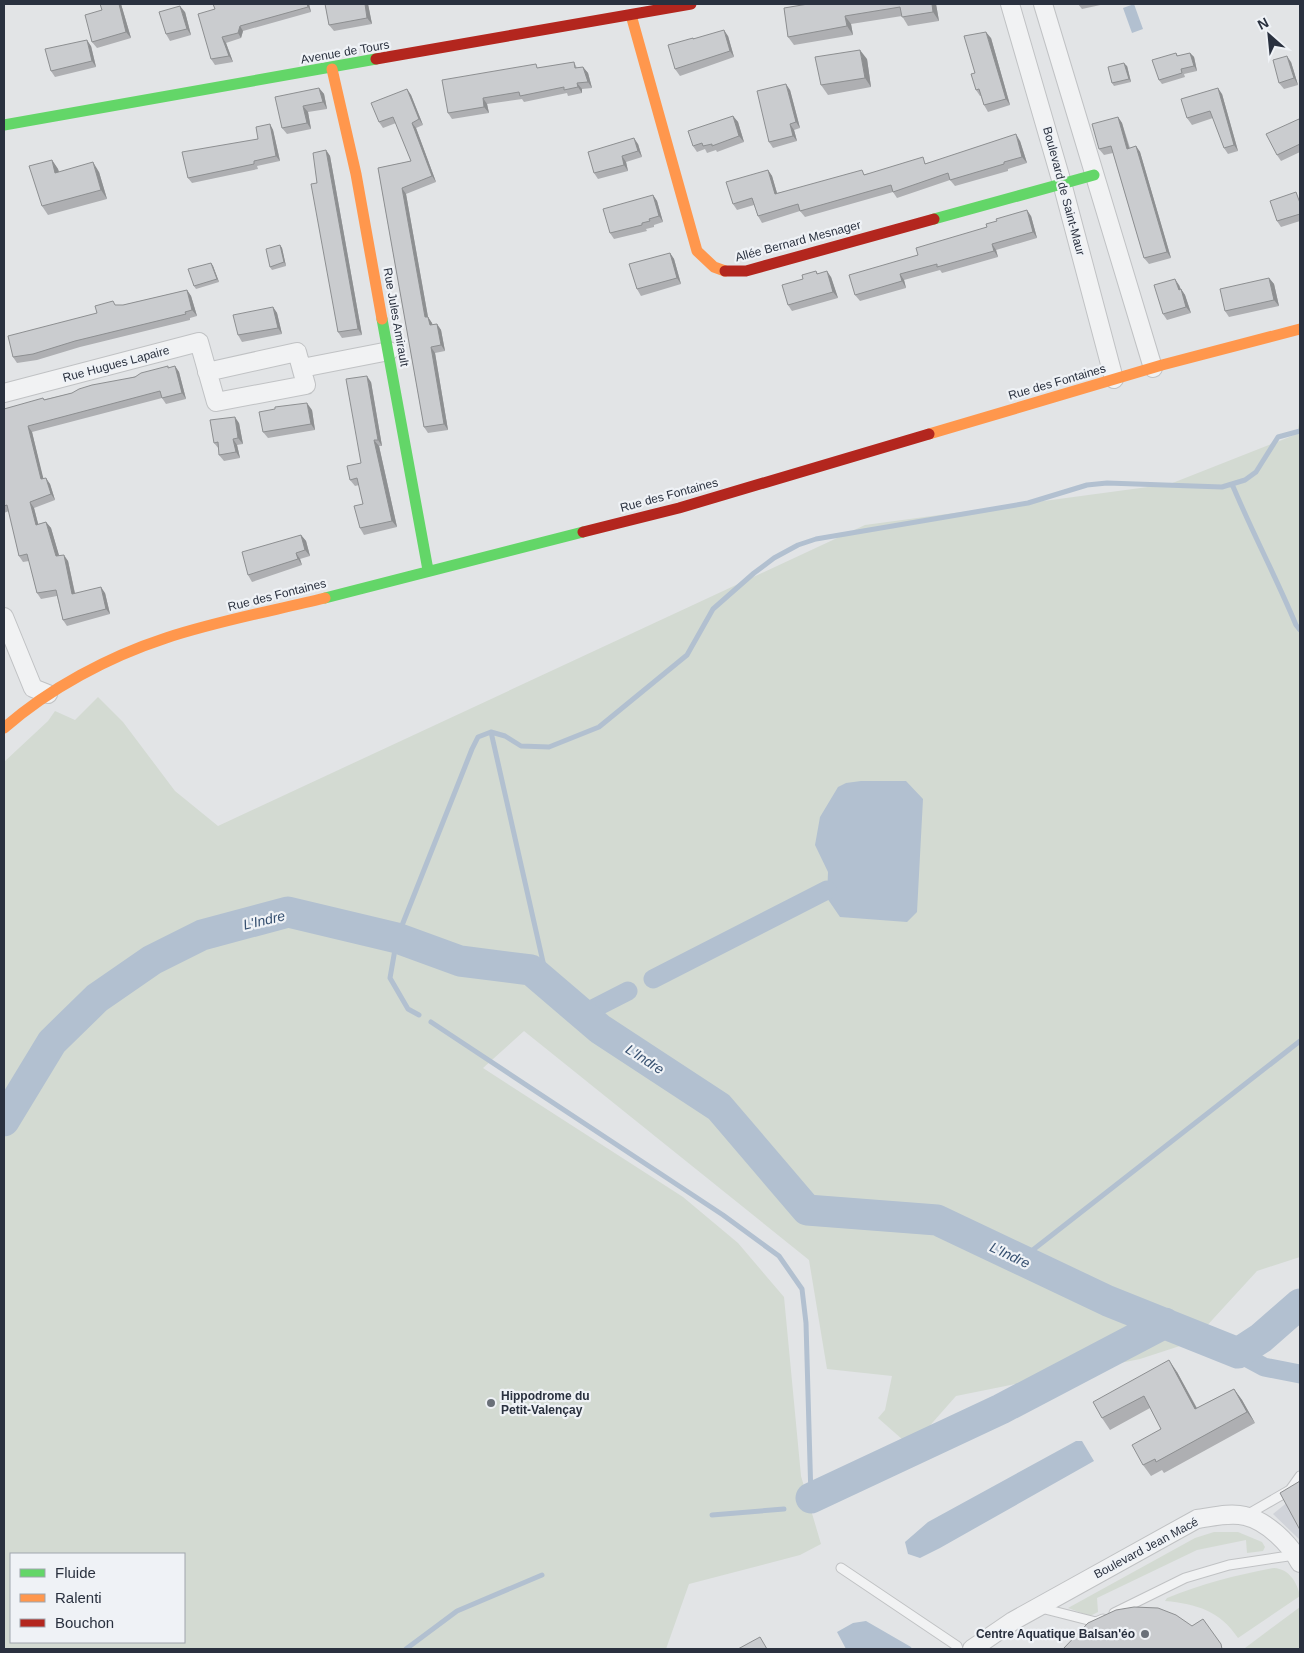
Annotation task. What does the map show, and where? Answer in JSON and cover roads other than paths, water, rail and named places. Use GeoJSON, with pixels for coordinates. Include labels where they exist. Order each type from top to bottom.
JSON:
{"type":"FeatureCollection","features":[{"type":"Feature","properties":{"kind":"street","name":"Avenue de Tours"},"geometry":{"type":"LineString","coordinates":[[4,125],[332,69],[689,4]]}},
{"type":"Feature","properties":{"kind":"street","name":"Boulevard de Saint-Maur"},"geometry":{"type":"LineString","coordinates":[[1010,4],[1062,183],[1114,379]]}},
{"type":"Feature","properties":{"kind":"street"},"geometry":{"type":"LineString","coordinates":[[1043,4],[1153,368]]}},
{"type":"Feature","properties":{"kind":"street","name":"Allée Bernard Mesnager"},"geometry":{"type":"LineString","coordinates":[[631,15],[697,251],[707,263],[727,273],[746,270],[1094,175]]}},
{"type":"Feature","properties":{"kind":"street","name":"Rue Jules Amirault"},"geometry":{"type":"LineString","coordinates":[[332,69],[356,174],[428,570]]}},
{"type":"Feature","properties":{"kind":"street","name":"Rue des Fontaines"},"geometry":{"type":"LineString","coordinates":[[4,728],[48,694],[111,661],[166,638],[428,570],[679,508],[1114,379],[1300,329]]}},
{"type":"Feature","properties":{"kind":"street","name":"Rue Hugues Lapaire"},"geometry":{"type":"LineString","coordinates":[[4,393],[199,342],[216,402],[306,384],[302,368]]}},
{"type":"Feature","properties":{"kind":"street"},"geometry":{"type":"LineString","coordinates":[[207,372],[297,352],[302,368],[389,351]]}},
{"type":"Feature","properties":{"kind":"street"},"geometry":{"type":"LineString","coordinates":[[4,617],[9,645],[33,688],[48,694]]}},
{"type":"Feature","properties":{"kind":"street","name":"Boulevard Jean Macé"},"geometry":{"type":"LineString","coordinates":[[972,1649],[1038,1607],[1197,1519],[1218,1516],[1245,1516],[1279,1534],[1298,1559]]}},
{"type":"Feature","properties":{"kind":"lane"},"geometry":{"type":"LineString","coordinates":[[1245,1516],[1290,1490],[1300,1476]]}},
{"type":"Feature","properties":{"kind":"lane"},"geometry":{"type":"LineString","coordinates":[[1038,1607],[1096,1622],[1185,1578],[1228,1565],[1298,1559]]}},
{"type":"Feature","properties":{"kind":"lane"},"geometry":{"type":"LineString","coordinates":[[841,1568],[957,1646],[958,1649]]}},
{"type":"Feature","properties":{"kind":"water"},"geometry":{"type":"Polygon","coordinates":[[[1134,4],[1143,29],[1132,33],[1123,8],[1134,4]]]}},
{"type":"Feature","properties":{"kind":"water"},"geometry":{"type":"Polygon","coordinates":[[[906,781],[923,799],[917,912],[907,922],[840,917],[827,898],[828,872],[815,845],[820,817],[838,787],[846,783],[906,781]]]}},
{"type":"Feature","properties":{"kind":"water"},"geometry":{"type":"Polygon","coordinates":[[[1076,1441],[1082,1441],[1094,1461],[920,1558],[908,1554],[905,1542],[928,1522],[1076,1441]]]}},
{"type":"Feature","properties":{"kind":"water"},"geometry":{"type":"Polygon","coordinates":[[[866,1621],[912,1649],[846,1649],[837,1632],[853,1623],[866,1621]]]}},
{"type":"Feature","properties":{"kind":"waterway"},"geometry":{"type":"LineString","coordinates":[[419,1015],[408,1009],[390,978],[397,938],[478,737],[491,732],[505,736],[521,746],[549,747],[599,727],[687,655],[713,609],[754,573],[774,558],[798,545],[816,539],[1028,503],[1087,485],[1107,483],[1222,487],[1245,480],[1256,472],[1278,437],[1300,431]]}},
{"type":"Feature","properties":{"kind":"waterway"},"geometry":{"type":"LineString","coordinates":[[1232,484],[1296,625],[1300,630]]}},
{"type":"Feature","properties":{"kind":"waterway"},"geometry":{"type":"LineString","coordinates":[[491,732],[548,984]]}},
{"type":"Feature","properties":{"kind":"waterway"},"geometry":{"type":"LineString","coordinates":[[653,979],[827,890]]}},
{"type":"Feature","properties":{"kind":"waterway","name":"L'Indre"},"geometry":{"type":"LineString","coordinates":[[4,1121],[52,1042],[97,998],[152,960],[202,935],[288,912],[397,938],[460,961],[531,970],[600,1029],[719,1107],[807,1210],[937,1220],[1108,1301],[1238,1353],[1261,1338],[1300,1304]]}},
{"type":"Feature","properties":{"kind":"waterway"},"geometry":{"type":"LineString","coordinates":[[583,1014],[628,991]]}},
{"type":"Feature","properties":{"kind":"waterway"},"geometry":{"type":"LineString","coordinates":[[431,1022],[723,1215],[779,1256],[802,1289],[806,1323],[811,1498]]}},
{"type":"Feature","properties":{"kind":"waterway"},"geometry":{"type":"LineString","coordinates":[[1020,1260],[1300,1041]]}},
{"type":"Feature","properties":{"kind":"waterway"},"geometry":{"type":"LineString","coordinates":[[811,1498],[1001,1409],[1165,1323]]}},
{"type":"Feature","properties":{"kind":"waterway"},"geometry":{"type":"LineString","coordinates":[[1238,1353],[1264,1367],[1300,1374]]}},
{"type":"Feature","properties":{"kind":"waterway"},"geometry":{"type":"LineString","coordinates":[[712,1515],[784,1509]]}},
{"type":"Feature","properties":{"kind":"waterway"},"geometry":{"type":"LineString","coordinates":[[406,1649],[457,1611],[542,1575]]}},
{"type":"Feature","properties":{"kind":"place","name":"Hippodrome du Petit-Valençay"},"geometry":{"type":"Point","coordinates":[491,1403]}},
{"type":"Feature","properties":{"kind":"place","name":"Centre Aquatique Balsan'éo"},"geometry":{"type":"Point","coordinates":[1145,1634]}}]}
